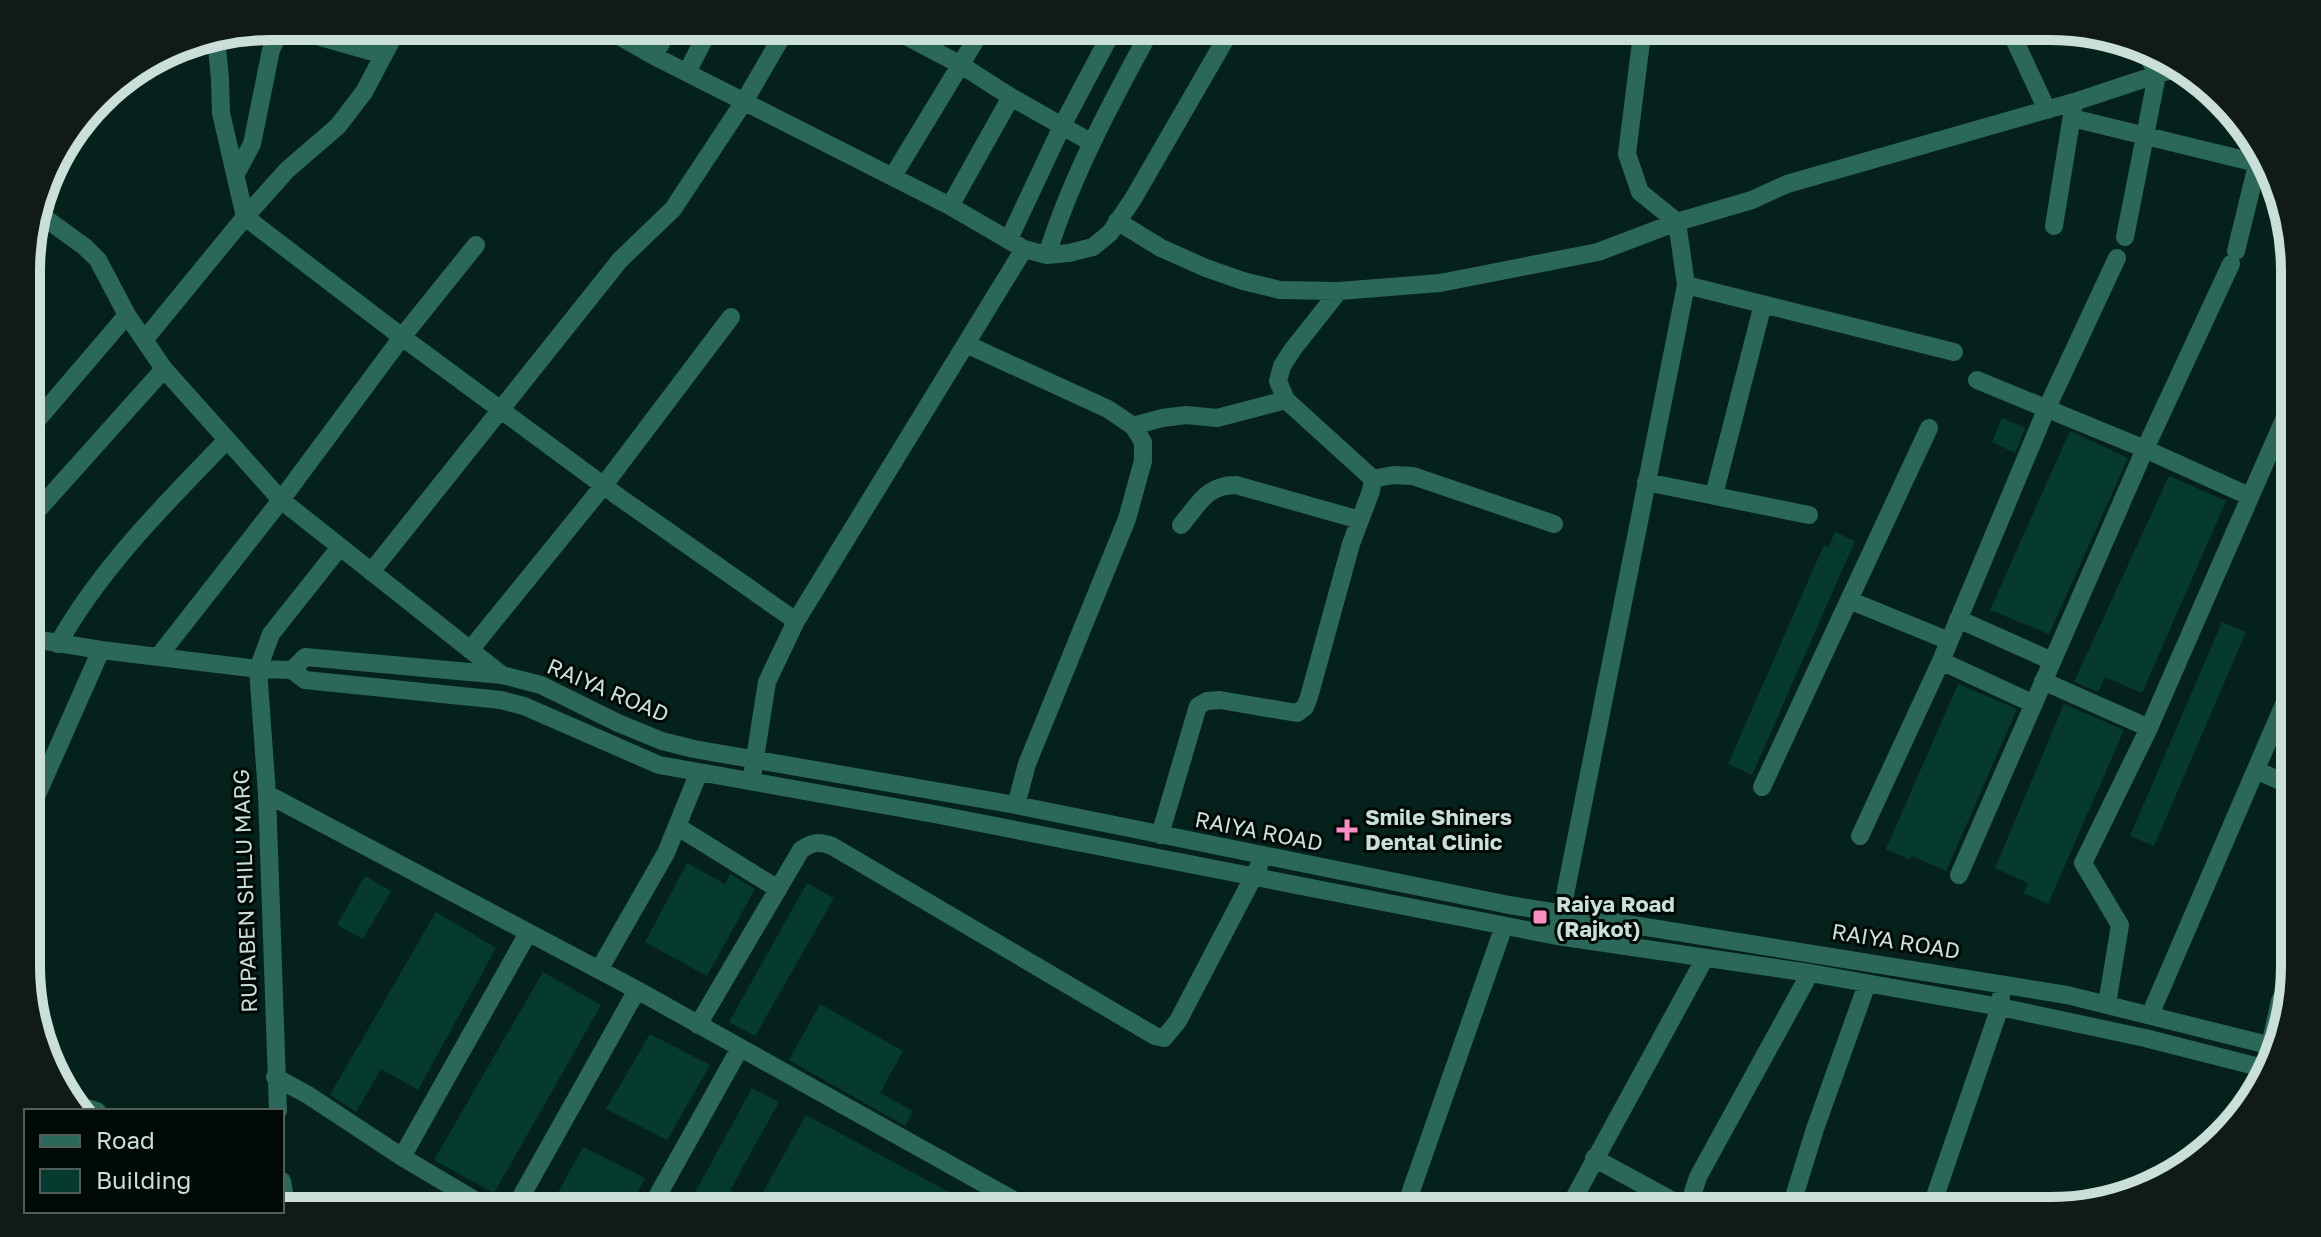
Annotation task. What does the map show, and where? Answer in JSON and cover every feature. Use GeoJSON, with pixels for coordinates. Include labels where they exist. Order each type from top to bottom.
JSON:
{"type":"FeatureCollection","features":[{"type":"Feature","properties":{"kind":"street"},"geometry":{"type":"LineString","coordinates":[[236,174],[252,144],[276,40]]}},
{"type":"Feature","properties":{"kind":"street"},"geometry":{"type":"LineString","coordinates":[[347,40],[384,55]]}},
{"type":"Feature","properties":{"kind":"street"},"geometry":{"type":"LineString","coordinates":[[145,339],[287,170],[338,126],[364,92],[392,40]]}},
{"type":"Feature","properties":{"kind":"street"},"geometry":{"type":"LineString","coordinates":[[626,40],[893,176],[1016,244],[1047,255],[1093,247],[1110,233],[1225,40]]}},
{"type":"Feature","properties":{"kind":"street"},"geometry":{"type":"LineString","coordinates":[[654,56],[663,40]]}},
{"type":"Feature","properties":{"kind":"street"},"geometry":{"type":"LineString","coordinates":[[687,72],[704,40]]}},
{"type":"Feature","properties":{"kind":"street"},"geometry":{"type":"LineString","coordinates":[[371,572],[620,260],[673,209],[745,100],[780,40]]}},
{"type":"Feature","properties":{"kind":"street"},"geometry":{"type":"LineString","coordinates":[[924,40],[1011,97],[1092,143]]}},
{"type":"Feature","properties":{"kind":"street"},"geometry":{"type":"LineString","coordinates":[[893,176],[976,40]]}},
{"type":"Feature","properties":{"kind":"street"},"geometry":{"type":"LineString","coordinates":[[752,782],[767,682],[796,621],[966,344],[1016,244],[1063,124],[1108,40]]}},
{"type":"Feature","properties":{"kind":"street"},"geometry":{"type":"LineString","coordinates":[[1047,255],[1065,202],[1092,143],[1146,40]]}},
{"type":"Feature","properties":{"kind":"street"},"geometry":{"type":"LineString","coordinates":[[1557,936],[1686,285],[1677,222],[1640,192],[1627,154],[1641,40]]}},
{"type":"Feature","properties":{"kind":"street"},"geometry":{"type":"LineString","coordinates":[[2014,40],[2047,110]]}},
{"type":"Feature","properties":{"kind":"street"},"geometry":{"type":"LineString","coordinates":[[217,47],[221,113],[245,217],[501,410],[796,621]]}},
{"type":"Feature","properties":{"kind":"street"},"geometry":{"type":"LineString","coordinates":[[2125,237],[2157,75],[2152,64]]}},
{"type":"Feature","properties":{"kind":"street"},"geometry":{"type":"LineString","coordinates":[[2073,110],[2166,72]]}},
{"type":"Feature","properties":{"kind":"street"},"geometry":{"type":"LineString","coordinates":[[950,206],[1011,97]]}},
{"type":"Feature","properties":{"kind":"street"},"geometry":{"type":"LineString","coordinates":[[1117,221],[1161,248],[1243,281],[1280,290],[1339,291],[1440,283],[1598,252],[1677,222],[1752,200],[1787,184],[2047,110],[2073,110],[2145,138],[2251,159]]}},
{"type":"Feature","properties":{"kind":"street"},"geometry":{"type":"LineString","coordinates":[[2054,226],[2073,110]]}},
{"type":"Feature","properties":{"kind":"street"},"geometry":{"type":"LineString","coordinates":[[1959,875],[2145,449],[2233,258],[2258,171]]}},
{"type":"Feature","properties":{"kind":"street"},"geometry":{"type":"LineString","coordinates":[[47,219],[98,260],[127,315],[164,369],[281,500],[502,675]]}},
{"type":"Feature","properties":{"kind":"street"},"geometry":{"type":"LineString","coordinates":[[158,657],[476,245]]}},
{"type":"Feature","properties":{"kind":"street"},"geometry":{"type":"LineString","coordinates":[[1860,836],[1941,661],[2046,410],[2117,258]]}},
{"type":"Feature","properties":{"kind":"street"},"geometry":{"type":"LineString","coordinates":[[1686,285],[1954,352]]}},
{"type":"Feature","properties":{"kind":"street"},"geometry":{"type":"LineString","coordinates":[[1339,291],[1282,366],[1278,381],[1286,400],[1373,479]]}},
{"type":"Feature","properties":{"kind":"street"},"geometry":{"type":"LineString","coordinates":[[1714,495],[1763,304]]}},
{"type":"Feature","properties":{"kind":"street"},"geometry":{"type":"LineString","coordinates":[[40,417],[127,315]]}},
{"type":"Feature","properties":{"kind":"street"},"geometry":{"type":"LineString","coordinates":[[470,650],[604,485],[731,317]]}},
{"type":"Feature","properties":{"kind":"street"},"geometry":{"type":"LineString","coordinates":[[966,344],[1108,409],[1133,426],[1143,442],[1143,461],[1127,519],[1027,764],[1016,805]]}},
{"type":"Feature","properties":{"kind":"street"},"geometry":{"type":"LineString","coordinates":[[40,507],[164,369]]}},
{"type":"Feature","properties":{"kind":"street"},"geometry":{"type":"LineString","coordinates":[[1977,380],[2145,449],[2249,496]]}},
{"type":"Feature","properties":{"kind":"street"},"geometry":{"type":"LineString","coordinates":[[1133,426],[1186,415],[1217,418],[1286,400]]}},
{"type":"Feature","properties":{"kind":"street"},"geometry":{"type":"LineString","coordinates":[[2107,1004],[2120,925],[2083,863],[2149,728],[2281,425]]}},
{"type":"Feature","properties":{"kind":"street"},"geometry":{"type":"LineString","coordinates":[[1762,787],[1929,428]]}},
{"type":"Feature","properties":{"kind":"street"},"geometry":{"type":"LineString","coordinates":[[58,644],[83,601],[166,502],[226,441]]}},
{"type":"Feature","properties":{"kind":"street"},"geometry":{"type":"LineString","coordinates":[[1373,479],[1393,475],[1413,476],[1554,524]]}},
{"type":"Feature","properties":{"kind":"street"},"geometry":{"type":"LineString","coordinates":[[1160,835],[1198,706],[1207,701],[1220,700],[1297,713],[1305,707],[1351,544],[1373,479]]}},
{"type":"Feature","properties":{"kind":"street"},"geometry":{"type":"LineString","coordinates":[[1646,482],[1809,515]]}},
{"type":"Feature","properties":{"kind":"street"},"geometry":{"type":"LineString","coordinates":[[1181,525],[1208,492],[1220,485],[1236,485],[1360,520]]}},
{"type":"Feature","properties":{"kind":"street"},"geometry":{"type":"LineString","coordinates":[[258,669],[271,634],[340,547]]}},
{"type":"Feature","properties":{"kind":"street"},"geometry":{"type":"LineString","coordinates":[[1849,600],[1949,641]]}},
{"type":"Feature","properties":{"kind":"street"},"geometry":{"type":"LineString","coordinates":[[1958,619],[2052,661]]}},
{"type":"Feature","properties":{"kind":"street","name":"RAIYA ROAD"},"geometry":{"type":"LineString","coordinates":[[40,641],[258,669],[292,670],[305,680],[453,694],[512,703],[659,765],[934,814],[1557,936],[1810,973],[2000,1007],[2145,1038],[2258,1067]]}},
{"type":"Feature","properties":{"kind":"street"},"geometry":{"type":"LineString","coordinates":[[40,788],[101,650]]}},
{"type":"Feature","properties":{"kind":"street","name":"RAIYA ROAD"},"geometry":{"type":"LineString","coordinates":[[292,670],[305,657],[502,675],[541,685],[662,741],[1016,805],[1561,913],[2003,983],[2107,1004],[2267,1045]]}},
{"type":"Feature","properties":{"kind":"street"},"geometry":{"type":"LineString","coordinates":[[1941,661],[2034,704]]}},
{"type":"Feature","properties":{"kind":"street","name":"RUPABEN SHILU MARG"},"geometry":{"type":"LineString","coordinates":[[258,669],[267,794],[278,1109]]}},
{"type":"Feature","properties":{"kind":"street"},"geometry":{"type":"LineString","coordinates":[[2043,681],[2149,728]]}},
{"type":"Feature","properties":{"kind":"street"},"geometry":{"type":"LineString","coordinates":[[2150,1015],[2281,711]]}},
{"type":"Feature","properties":{"kind":"street"},"geometry":{"type":"LineString","coordinates":[[2256,770],[2281,781]]}},
{"type":"Feature","properties":{"kind":"street"},"geometry":{"type":"LineString","coordinates":[[599,970],[648,889],[678,827],[699,772]]}},
{"type":"Feature","properties":{"kind":"street"},"geometry":{"type":"LineString","coordinates":[[267,794],[637,990],[1008,1197]]}},
{"type":"Feature","properties":{"kind":"street"},"geometry":{"type":"LineString","coordinates":[[678,827],[778,889]]}},
{"type":"Feature","properties":{"kind":"street"},"geometry":{"type":"LineString","coordinates":[[698,1025],[801,850],[810,843],[820,842],[832,846],[1155,1036],[1164,1038],[1178,1021],[1255,877],[1263,856]]}},
{"type":"Feature","properties":{"kind":"street"},"geometry":{"type":"LineString","coordinates":[[1409,1197],[1504,926]]}},
{"type":"Feature","properties":{"kind":"street"},"geometry":{"type":"LineString","coordinates":[[402,1157],[528,933]]}},
{"type":"Feature","properties":{"kind":"street"},"geometry":{"type":"LineString","coordinates":[[1574,1197],[1705,958]]}},
{"type":"Feature","properties":{"kind":"street"},"geometry":{"type":"LineString","coordinates":[[1692,1197],[1698,1177],[1810,973]]}},
{"type":"Feature","properties":{"kind":"street"},"geometry":{"type":"LineString","coordinates":[[1939,1197],[2000,1007],[2003,983]]}},
{"type":"Feature","properties":{"kind":"street"},"geometry":{"type":"LineString","coordinates":[[1794,1197],[1867,984]]}},
{"type":"Feature","properties":{"kind":"street"},"geometry":{"type":"LineString","coordinates":[[521,1197],[637,990]]}},
{"type":"Feature","properties":{"kind":"street"},"geometry":{"type":"LineString","coordinates":[[657,1197],[740,1048]]}},
{"type":"Feature","properties":{"kind":"street"},"geometry":{"type":"LineString","coordinates":[[275,1077],[469,1197]]}},
{"type":"Feature","properties":{"kind":"street"},"geometry":{"type":"LineString","coordinates":[[1594,1158],[1664,1197]]}},
{"type":"Feature","properties":{"kind":"building"},"geometry":{"type":"Polygon","coordinates":[[[2002,418],[2025,428],[2015,453],[1992,442],[2002,418]]]}},
{"type":"Feature","properties":{"kind":"building"},"geometry":{"type":"Polygon","coordinates":[[[2070,431],[2128,458],[2049,634],[1990,610],[2070,431]]]}},
{"type":"Feature","properties":{"kind":"building"},"geometry":{"type":"Polygon","coordinates":[[[2169,476],[2226,501],[2142,693],[2105,677],[2098,692],[2074,682],[2169,476]]]}},
{"type":"Feature","properties":{"kind":"building"},"geometry":{"type":"Polygon","coordinates":[[[1835,532],[1855,541],[1752,775],[1728,764],[1824,545],[1829,547],[1835,532]]]}},
{"type":"Feature","properties":{"kind":"building"},"geometry":{"type":"Polygon","coordinates":[[[2222,622],[2246,632],[2154,846],[2130,836],[2222,622]]]}},
{"type":"Feature","properties":{"kind":"building"},"geometry":{"type":"Polygon","coordinates":[[[1958,684],[2017,709],[1946,871],[1886,849],[1958,684]]]}},
{"type":"Feature","properties":{"kind":"building"},"geometry":{"type":"Polygon","coordinates":[[[2064,704],[2124,730],[2048,904],[2024,893],[2028,883],[1995,868],[2064,704]]]}},
{"type":"Feature","properties":{"kind":"building"},"geometry":{"type":"Polygon","coordinates":[[[687,863],[725,884],[730,874],[755,889],[707,976],[645,942],[687,863]]]}},
{"type":"Feature","properties":{"kind":"building"},"geometry":{"type":"Polygon","coordinates":[[[365,876],[391,891],[363,939],[337,925],[365,876]]]}},
{"type":"Feature","properties":{"kind":"building"},"geometry":{"type":"Polygon","coordinates":[[[807,883],[834,898],[755,1036],[729,1022],[807,883]]]}},
{"type":"Feature","properties":{"kind":"building"},"geometry":{"type":"Polygon","coordinates":[[[436,912],[496,948],[418,1090],[381,1069],[356,1112],[330,1095],[436,912]]]}},
{"type":"Feature","properties":{"kind":"building"},"geometry":{"type":"Polygon","coordinates":[[[543,972],[601,1005],[494,1193],[434,1160],[543,972]]]}},
{"type":"Feature","properties":{"kind":"building"},"geometry":{"type":"Polygon","coordinates":[[[820,1004],[903,1051],[880,1093],[913,1111],[905,1126],[789,1060],[820,1004]]]}},
{"type":"Feature","properties":{"kind":"building"},"geometry":{"type":"Polygon","coordinates":[[[650,1034],[710,1065],[667,1140],[606,1109],[650,1034]]]}},
{"type":"Feature","properties":{"kind":"building"},"geometry":{"type":"Polygon","coordinates":[[[752,1088],[779,1102],[730,1190],[742,1197],[693,1197],[752,1088]]]}},
{"type":"Feature","properties":{"kind":"building"},"geometry":{"type":"Polygon","coordinates":[[[806,1115],[958,1197],[760,1197],[806,1115]]]}},
{"type":"Feature","properties":{"kind":"building"},"geometry":{"type":"Polygon","coordinates":[[[583,1147],[645,1178],[635,1197],[556,1197],[583,1147]]]}},
{"type":"Feature","properties":{"kind":"place","name":"Smile Shiners Dental Clinic"},"geometry":{"type":"Point","coordinates":[1347,830]}},
{"type":"Feature","properties":{"kind":"place","name":"Raiya Road (Rajkot)"},"geometry":{"type":"Point","coordinates":[1540,917]}}]}
